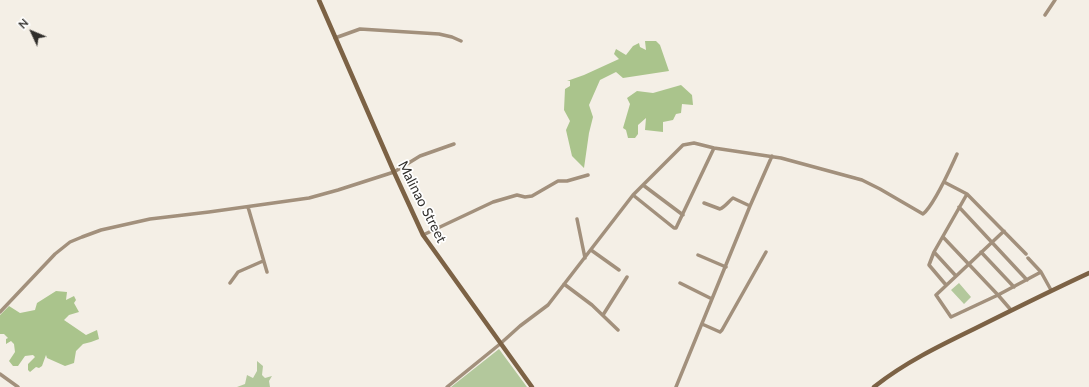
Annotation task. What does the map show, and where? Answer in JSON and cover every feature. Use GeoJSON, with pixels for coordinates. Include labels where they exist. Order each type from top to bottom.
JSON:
{"type":"FeatureCollection","features":[{"type":"Feature","properties":{"kind":"main road","name":"Malinao Street"},"geometry":{"type":"LineString","coordinates":[[319,0],[423,235],[532,387]]}},
{"type":"Feature","properties":{"kind":"main road"},"geometry":{"type":"LineString","coordinates":[[874,387],[895,370],[916,358],[1051,290],[1089,273]]}},
{"type":"Feature","properties":{"kind":"street"},"geometry":{"type":"LineString","coordinates":[[1045,15],[1055,0]]}},
{"type":"Feature","properties":{"kind":"street"},"geometry":{"type":"LineString","coordinates":[[335,38],[360,29],[439,34],[461,41]]}},
{"type":"Feature","properties":{"kind":"street"},"geometry":{"type":"LineString","coordinates":[[446,387],[548,305],[633,195],[680,147],[686,143],[694,143],[714,148],[782,158],[862,180],[923,214],[928,210],[944,182],[957,154]]}},
{"type":"Feature","properties":{"kind":"street"},"geometry":{"type":"LineString","coordinates":[[0,312],[48,261],[70,242],[101,230],[150,219],[308,198],[394,172],[420,156],[454,144]]}},
{"type":"Feature","properties":{"kind":"street"},"geometry":{"type":"LineString","coordinates":[[633,195],[674,228],[676,228],[714,148]]}},
{"type":"Feature","properties":{"kind":"street"},"geometry":{"type":"LineString","coordinates":[[676,387],[772,156]]}},
{"type":"Feature","properties":{"kind":"street"},"geometry":{"type":"LineString","coordinates":[[423,235],[492,202],[517,195],[525,197],[532,196],[558,181],[567,181],[588,175]]}},
{"type":"Feature","properties":{"kind":"street"},"geometry":{"type":"LineString","coordinates":[[944,182],[967,194],[1004,231],[1042,272],[1051,290]]}},
{"type":"Feature","properties":{"kind":"street"},"geometry":{"type":"LineString","coordinates":[[642,186],[683,215]]}},
{"type":"Feature","properties":{"kind":"street"},"geometry":{"type":"LineString","coordinates":[[946,286],[929,264],[934,252],[967,194]]}},
{"type":"Feature","properties":{"kind":"street"},"geometry":{"type":"LineString","coordinates":[[704,203],[720,209],[724,208],[733,198],[750,206]]}},
{"type":"Feature","properties":{"kind":"street"},"geometry":{"type":"LineString","coordinates":[[248,207],[267,272]]}},
{"type":"Feature","properties":{"kind":"street"},"geometry":{"type":"LineString","coordinates":[[959,207],[1027,280]]}},
{"type":"Feature","properties":{"kind":"street"},"geometry":{"type":"LineString","coordinates":[[577,219],[585,258]]}},
{"type":"Feature","properties":{"kind":"street"},"geometry":{"type":"LineString","coordinates":[[1004,231],[936,295],[951,317],[1042,272]]}},
{"type":"Feature","properties":{"kind":"street"},"geometry":{"type":"LineString","coordinates":[[943,236],[1011,310]]}},
{"type":"Feature","properties":{"kind":"street"},"geometry":{"type":"LineString","coordinates":[[591,250],[619,270]]}},
{"type":"Feature","properties":{"kind":"street"},"geometry":{"type":"LineString","coordinates":[[702,324],[720,332],[722,330],[766,252]]}},
{"type":"Feature","properties":{"kind":"street"},"geometry":{"type":"LineString","coordinates":[[934,252],[956,276]]}},
{"type":"Feature","properties":{"kind":"street"},"geometry":{"type":"LineString","coordinates":[[981,252],[1014,287]]}},
{"type":"Feature","properties":{"kind":"street"},"geometry":{"type":"LineString","coordinates":[[698,255],[726,267]]}},
{"type":"Feature","properties":{"kind":"street"},"geometry":{"type":"LineString","coordinates":[[230,283],[238,272],[264,261]]}},
{"type":"Feature","properties":{"kind":"street"},"geometry":{"type":"LineString","coordinates":[[603,315],[626,277]]}},
{"type":"Feature","properties":{"kind":"street"},"geometry":{"type":"LineString","coordinates":[[564,284],[603,315],[618,330]]}},
{"type":"Feature","properties":{"kind":"street"},"geometry":{"type":"LineString","coordinates":[[680,284],[712,299]]}},
{"type":"Feature","properties":{"kind":"street"},"geometry":{"type":"LineString","coordinates":[[0,374],[18,387]]}},
{"type":"Feature","properties":{"kind":"green space"},"geometry":{"type":"Polygon","coordinates":[[[645,41],[656,41],[660,45],[669,71],[623,78],[616,72],[600,80],[589,105],[593,117],[584,168],[572,156],[566,130],[570,121],[564,110],[565,89],[570,86],[570,81],[567,81],[619,59],[614,54],[616,49],[626,55],[633,46],[639,43],[640,47],[646,50],[645,41]]]}},
{"type":"Feature","properties":{"kind":"green space"},"geometry":{"type":"Polygon","coordinates":[[[681,85],[692,95],[693,105],[682,104],[681,113],[676,114],[673,120],[663,122],[663,132],[645,130],[646,118],[638,125],[638,134],[635,138],[628,138],[626,130],[623,128],[630,104],[627,98],[637,91],[653,93],[681,85]]]}},
{"type":"Feature","properties":{"kind":"green space"},"geometry":{"type":"Polygon","coordinates":[[[959,283],[971,297],[964,304],[951,290],[959,283]]]}},
{"type":"Feature","properties":{"kind":"green space"},"geometry":{"type":"Polygon","coordinates":[[[56,291],[67,292],[66,300],[74,296],[76,300],[74,303],[79,312],[69,315],[64,320],[86,335],[97,330],[99,339],[83,344],[76,351],[74,363],[65,366],[47,358],[46,355],[42,366],[39,368],[36,367],[30,372],[28,370],[28,364],[35,357],[33,355],[25,356],[18,366],[13,366],[9,361],[15,352],[14,344],[11,341],[6,344],[6,339],[8,338],[4,334],[0,334],[0,315],[9,306],[20,313],[35,310],[37,303],[56,291]]]}},
{"type":"Feature","properties":{"kind":"green space"},"geometry":{"type":"Polygon","coordinates":[[[499,349],[527,387],[451,387],[499,349]]]}},
{"type":"Feature","properties":{"kind":"green space"},"geometry":{"type":"Polygon","coordinates":[[[257,361],[263,366],[262,375],[265,378],[272,376],[269,381],[270,387],[237,387],[245,384],[247,375],[253,378],[257,371],[257,361]]]}}]}
